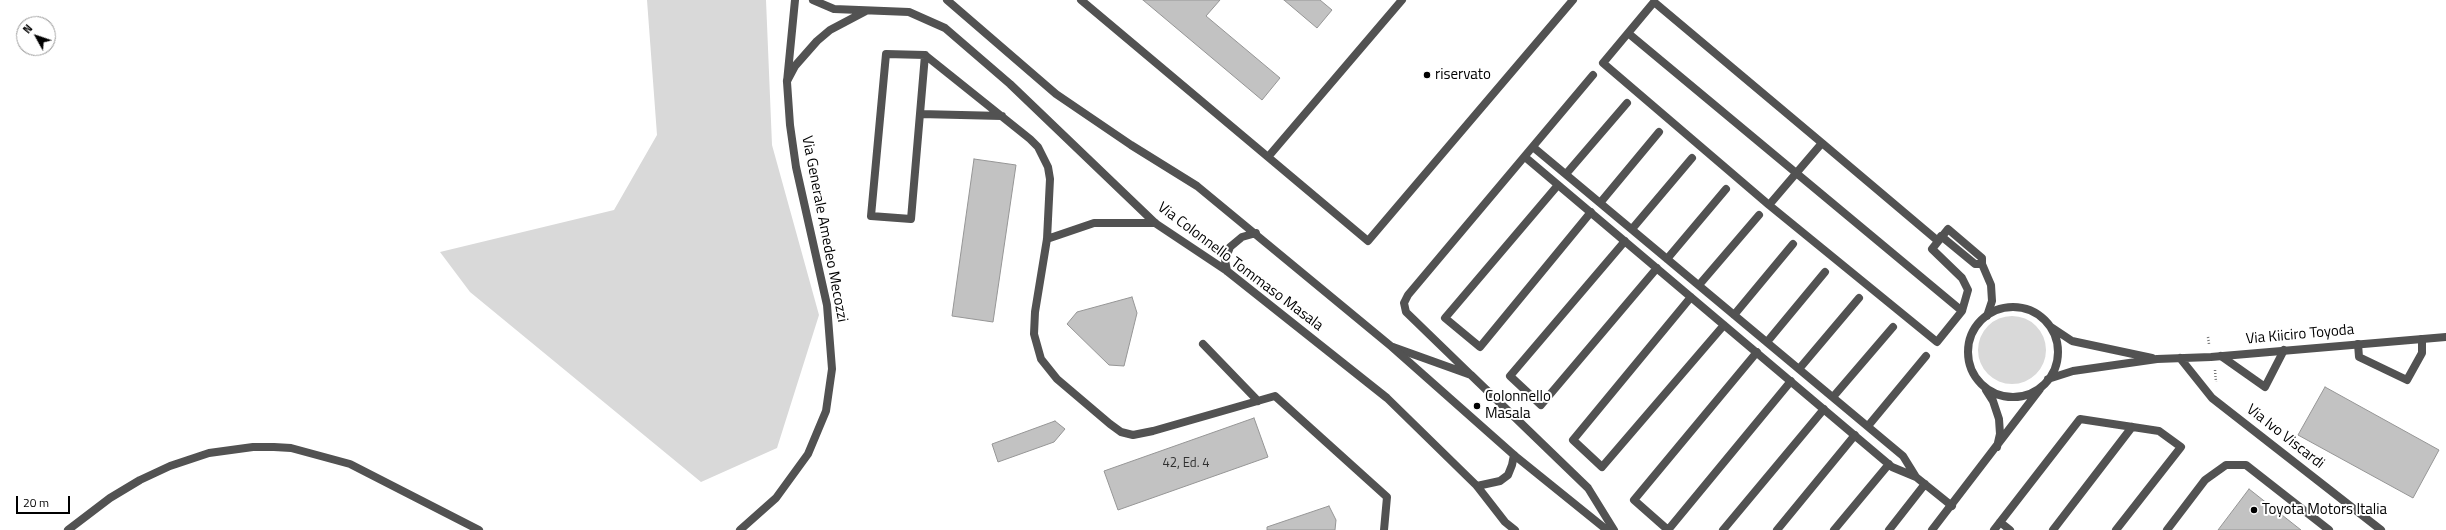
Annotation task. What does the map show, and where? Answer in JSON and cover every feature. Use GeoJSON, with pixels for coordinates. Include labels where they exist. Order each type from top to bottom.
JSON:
{"type":"FeatureCollection","features":[{"type":"Feature","properties":{"kind":"street","name":"Via Generale Amedeo Mecozzi"},"geometry":{"type":"LineString","coordinates":[[740,530],[776,498],[808,454],[826,411],[832,369],[827,305],[796,167],[787,82],[795,0]]}},
{"type":"Feature","properties":{"kind":"street","name":"Via Colonnello Tommaso Masala"},"geometry":{"type":"LineString","coordinates":[[814,0],[834,9],[908,12],[945,28],[1010,84],[1156,223],[1227,271],[1387,398],[1477,486],[1505,522],[1515,530]]}},
{"type":"Feature","properties":{"kind":"street","name":"Via Colonnello Tommaso Masala"},"geometry":{"type":"LineString","coordinates":[[947,0],[1056,94],[1131,145],[1197,186],[1256,233],[1392,347],[1514,455],[1607,530]]}},
{"type":"Feature","properties":{"kind":"street"},"geometry":{"type":"LineString","coordinates":[[1081,0],[1368,241],[1573,0]]}},
{"type":"Feature","properties":{"kind":"street"},"geometry":{"type":"LineString","coordinates":[[1268,157],[1402,0]]}},
{"type":"Feature","properties":{"kind":"street"},"geometry":{"type":"LineString","coordinates":[[1982,264],[1975,264],[1940,238],[1822,143],[1654,1],[1603,63],[1769,205],[1937,342],[1962,311],[1968,290],[1966,283],[1932,249],[1940,238],[1948,229],[1982,258],[1982,264],[1991,285],[1992,301],[1987,316],[1972,333],[1968,356],[1970,368],[1993,401],[1999,419],[2000,434],[1997,448]]}},
{"type":"Feature","properties":{"kind":"street"},"geometry":{"type":"LineString","coordinates":[[787,82],[795,66],[830,30],[869,10]]}},
{"type":"Feature","properties":{"kind":"street"},"geometry":{"type":"LineString","coordinates":[[1628,33],[1962,311]]}},
{"type":"Feature","properties":{"kind":"street"},"geometry":{"type":"LineString","coordinates":[[924,55],[911,219],[871,216],[886,54],[924,55],[1002,116],[1038,147],[1048,167],[1050,179],[1047,239],[1034,323],[1034,334],[1041,359],[1058,379],[1121,432],[1140,434],[1275,396],[1387,497],[1384,530]]}},
{"type":"Feature","properties":{"kind":"street"},"geometry":{"type":"LineString","coordinates":[[1594,75],[1408,295],[1404,303],[1406,312],[1588,488],[1614,530]]}},
{"type":"Feature","properties":{"kind":"street"},"geometry":{"type":"LineString","coordinates":[[1566,174],[1627,103]]}},
{"type":"Feature","properties":{"kind":"street"},"geometry":{"type":"LineString","coordinates":[[920,114],[1002,116]]}},
{"type":"Feature","properties":{"kind":"street"},"geometry":{"type":"LineString","coordinates":[[1600,203],[1659,132]]}},
{"type":"Feature","properties":{"kind":"street"},"geometry":{"type":"LineString","coordinates":[[1769,205],[1822,143]]}},
{"type":"Feature","properties":{"kind":"street"},"geometry":{"type":"LineString","coordinates":[[1533,147],[1904,456],[1916,477]]}},
{"type":"Feature","properties":{"kind":"street"},"geometry":{"type":"LineString","coordinates":[[1525,157],[1889,464],[1916,477],[1952,506]]}},
{"type":"Feature","properties":{"kind":"street"},"geometry":{"type":"LineString","coordinates":[[1632,229],[1692,158]]}},
{"type":"Feature","properties":{"kind":"street"},"geometry":{"type":"LineString","coordinates":[[1558,185],[1445,318],[1480,347],[1591,212]]}},
{"type":"Feature","properties":{"kind":"street"},"geometry":{"type":"LineString","coordinates":[[1668,259],[1726,189]]}},
{"type":"Feature","properties":{"kind":"street"},"geometry":{"type":"LineString","coordinates":[[1699,285],[1759,215]]}},
{"type":"Feature","properties":{"kind":"street"},"geometry":{"type":"LineString","coordinates":[[1047,239],[1094,223],[1156,223]]}},
{"type":"Feature","properties":{"kind":"street"},"geometry":{"type":"LineString","coordinates":[[1227,271],[1225,260],[1230,247],[1242,237],[1256,233]]}},
{"type":"Feature","properties":{"kind":"street"},"geometry":{"type":"LineString","coordinates":[[1624,241],[1510,376],[1541,405],[1657,268]]}},
{"type":"Feature","properties":{"kind":"street"},"geometry":{"type":"LineString","coordinates":[[1734,314],[1794,244]]}},
{"type":"Feature","properties":{"kind":"street"},"geometry":{"type":"LineString","coordinates":[[1766,342],[1825,272]]}},
{"type":"Feature","properties":{"kind":"street"},"geometry":{"type":"LineString","coordinates":[[1691,297],[1573,440],[1602,467],[1724,325]]}},
{"type":"Feature","properties":{"kind":"street"},"geometry":{"type":"LineString","coordinates":[[1799,369],[1859,298]]}},
{"type":"Feature","properties":{"kind":"street"},"geometry":{"type":"LineString","coordinates":[[1932,530],[1997,448],[2046,381],[2055,366],[2057,350],[2055,337],[2047,324],[2036,314],[2020,308],[2006,308],[1987,316]]}},
{"type":"Feature","properties":{"kind":"street","name":"Via Kiiciro Toyoda"},"geometry":{"type":"LineString","coordinates":[[2047,324],[2061,335],[2072,341],[2157,359]]}},
{"type":"Feature","properties":{"kind":"street"},"geometry":{"type":"LineString","coordinates":[[1833,397],[1893,327]]}},
{"type":"Feature","properties":{"kind":"street","name":"Via Kiiciro Toyoda"},"geometry":{"type":"LineString","coordinates":[[2046,381],[2073,371],[2157,359],[2211,357],[2446,337]]}},
{"type":"Feature","properties":{"kind":"street"},"geometry":{"type":"LineString","coordinates":[[2358,344],[2359,357],[2407,380],[2422,353],[2422,339]]}},
{"type":"Feature","properties":{"kind":"street"},"geometry":{"type":"LineString","coordinates":[[1203,344],[1258,401]]}},
{"type":"Feature","properties":{"kind":"street"},"geometry":{"type":"LineString","coordinates":[[1392,347],[1471,375]]}},
{"type":"Feature","properties":{"kind":"street"},"geometry":{"type":"LineString","coordinates":[[2222,356],[2265,387],[2284,350]]}},
{"type":"Feature","properties":{"kind":"street"},"geometry":{"type":"LineString","coordinates":[[1757,352],[1634,500],[1668,530],[1791,381]]}},
{"type":"Feature","properties":{"kind":"street"},"geometry":{"type":"LineString","coordinates":[[1868,426],[1926,356]]}},
{"type":"Feature","properties":{"kind":"street","name":"Via Ivo Viscardi"},"geometry":{"type":"LineString","coordinates":[[2180,358],[2212,398],[2381,530]]}},
{"type":"Feature","properties":{"kind":"street"},"geometry":{"type":"LineString","coordinates":[[1984,387],[1998,395],[2010,397],[2022,396],[2046,381]]}},
{"type":"Feature","properties":{"kind":"street"},"geometry":{"type":"LineString","coordinates":[[1723,530],[1824,409]]}},
{"type":"Feature","properties":{"kind":"street"},"geometry":{"type":"LineString","coordinates":[[1994,530],[2080,419],[2159,431],[2181,447],[2116,530]]}},
{"type":"Feature","properties":{"kind":"street"},"geometry":{"type":"LineString","coordinates":[[2053,530],[2132,427]]}},
{"type":"Feature","properties":{"kind":"street"},"geometry":{"type":"LineString","coordinates":[[1777,530],[1855,435]]}},
{"type":"Feature","properties":{"kind":"street"},"geometry":{"type":"LineString","coordinates":[[68,530],[110,498],[140,480],[170,466],[209,453],[253,447],[291,448],[350,464],[479,530]]}},
{"type":"Feature","properties":{"kind":"street"},"geometry":{"type":"LineString","coordinates":[[1477,486],[1500,481],[1510,470],[1514,455]]}},
{"type":"Feature","properties":{"kind":"street"},"geometry":{"type":"LineString","coordinates":[[1834,530],[1889,464]]}},
{"type":"Feature","properties":{"kind":"street"},"geometry":{"type":"LineString","coordinates":[[2167,530],[2206,480],[2226,465],[2246,465],[2330,530]]}},
{"type":"Feature","properties":{"kind":"street"},"geometry":{"type":"LineString","coordinates":[[1889,530],[1925,484]]}},
{"type":"Feature","properties":{"kind":"street"},"geometry":{"type":"LineString","coordinates":[[1505,522],[1509,530]]}},
{"type":"Feature","properties":{"kind":"street"},"geometry":{"type":"LineString","coordinates":[[2000,522],[2010,530]]}},
{"type":"Feature","properties":{"kind":"path"},"geometry":{"type":"LineString","coordinates":[[2208,337],[2211,357],[2217,376],[2215,381],[2222,387],[2212,398]]}},
{"type":"Feature","properties":{"kind":"shaded area"},"geometry":{"type":"Polygon","coordinates":[[[647,0],[766,0],[772,145],[819,315],[777,448],[701,482],[470,292],[440,252],[614,210],[657,135],[647,0]]]}},
{"type":"Feature","properties":{"kind":"shaded area"},"geometry":{"type":"Polygon","coordinates":[[[2005,316],[2019,316],[2031,322],[2040,331],[2046,343],[2044,363],[2036,374],[2025,382],[2019,384],[2005,384],[1999,382],[1988,374],[1980,363],[1978,357],[1978,343],[1980,337],[1988,326],[1999,318],[2005,316]]]}},
{"type":"Feature","properties":{"kind":"building"},"geometry":{"type":"Polygon","coordinates":[[[1143,0],[1220,0],[1206,16],[1280,78],[1262,100],[1143,0]]]}},
{"type":"Feature","properties":{"kind":"building"},"geometry":{"type":"Polygon","coordinates":[[[1284,0],[1320,0],[1332,10],[1317,28],[1284,0]]]}},
{"type":"Feature","properties":{"kind":"building"},"geometry":{"type":"Polygon","coordinates":[[[974,159],[1016,165],[993,322],[952,316],[974,159]]]}},
{"type":"Feature","properties":{"kind":"building"},"geometry":{"type":"Polygon","coordinates":[[[1132,297],[1137,313],[1124,366],[1109,365],[1067,324],[1077,312],[1132,297]]]}},
{"type":"Feature","properties":{"kind":"building"},"geometry":{"type":"Polygon","coordinates":[[[2325,387],[2439,450],[2413,498],[2298,435],[2325,387]]]}},
{"type":"Feature","properties":{"kind":"building"},"geometry":{"type":"Polygon","coordinates":[[[1254,418],[1268,457],[1118,510],[1104,471],[1254,418]]]}},
{"type":"Feature","properties":{"kind":"building"},"geometry":{"type":"Polygon","coordinates":[[[1055,421],[1065,429],[1054,442],[998,462],[992,444],[1055,421]]]}},
{"type":"Feature","properties":{"kind":"building","name":"Toyota Motors Italia"},"geometry":{"type":"Polygon","coordinates":[[[2249,489],[2301,530],[2218,530],[2249,489]]]}},
{"type":"Feature","properties":{"kind":"building"},"geometry":{"type":"Polygon","coordinates":[[[1329,506],[1336,520],[1335,530],[1267,530],[1267,527],[1329,506]]]}},
{"type":"Feature","properties":{"kind":"place","name":"riservato"},"geometry":{"type":"Point","coordinates":[1427,75]}},
{"type":"Feature","properties":{"kind":"place","name":"Colonnello Masala"},"geometry":{"type":"Point","coordinates":[1477,406]}},
{"type":"Feature","properties":{"kind":"place","name":"Toyota Motors Italia"},"geometry":{"type":"Point","coordinates":[2254,510]}}]}
